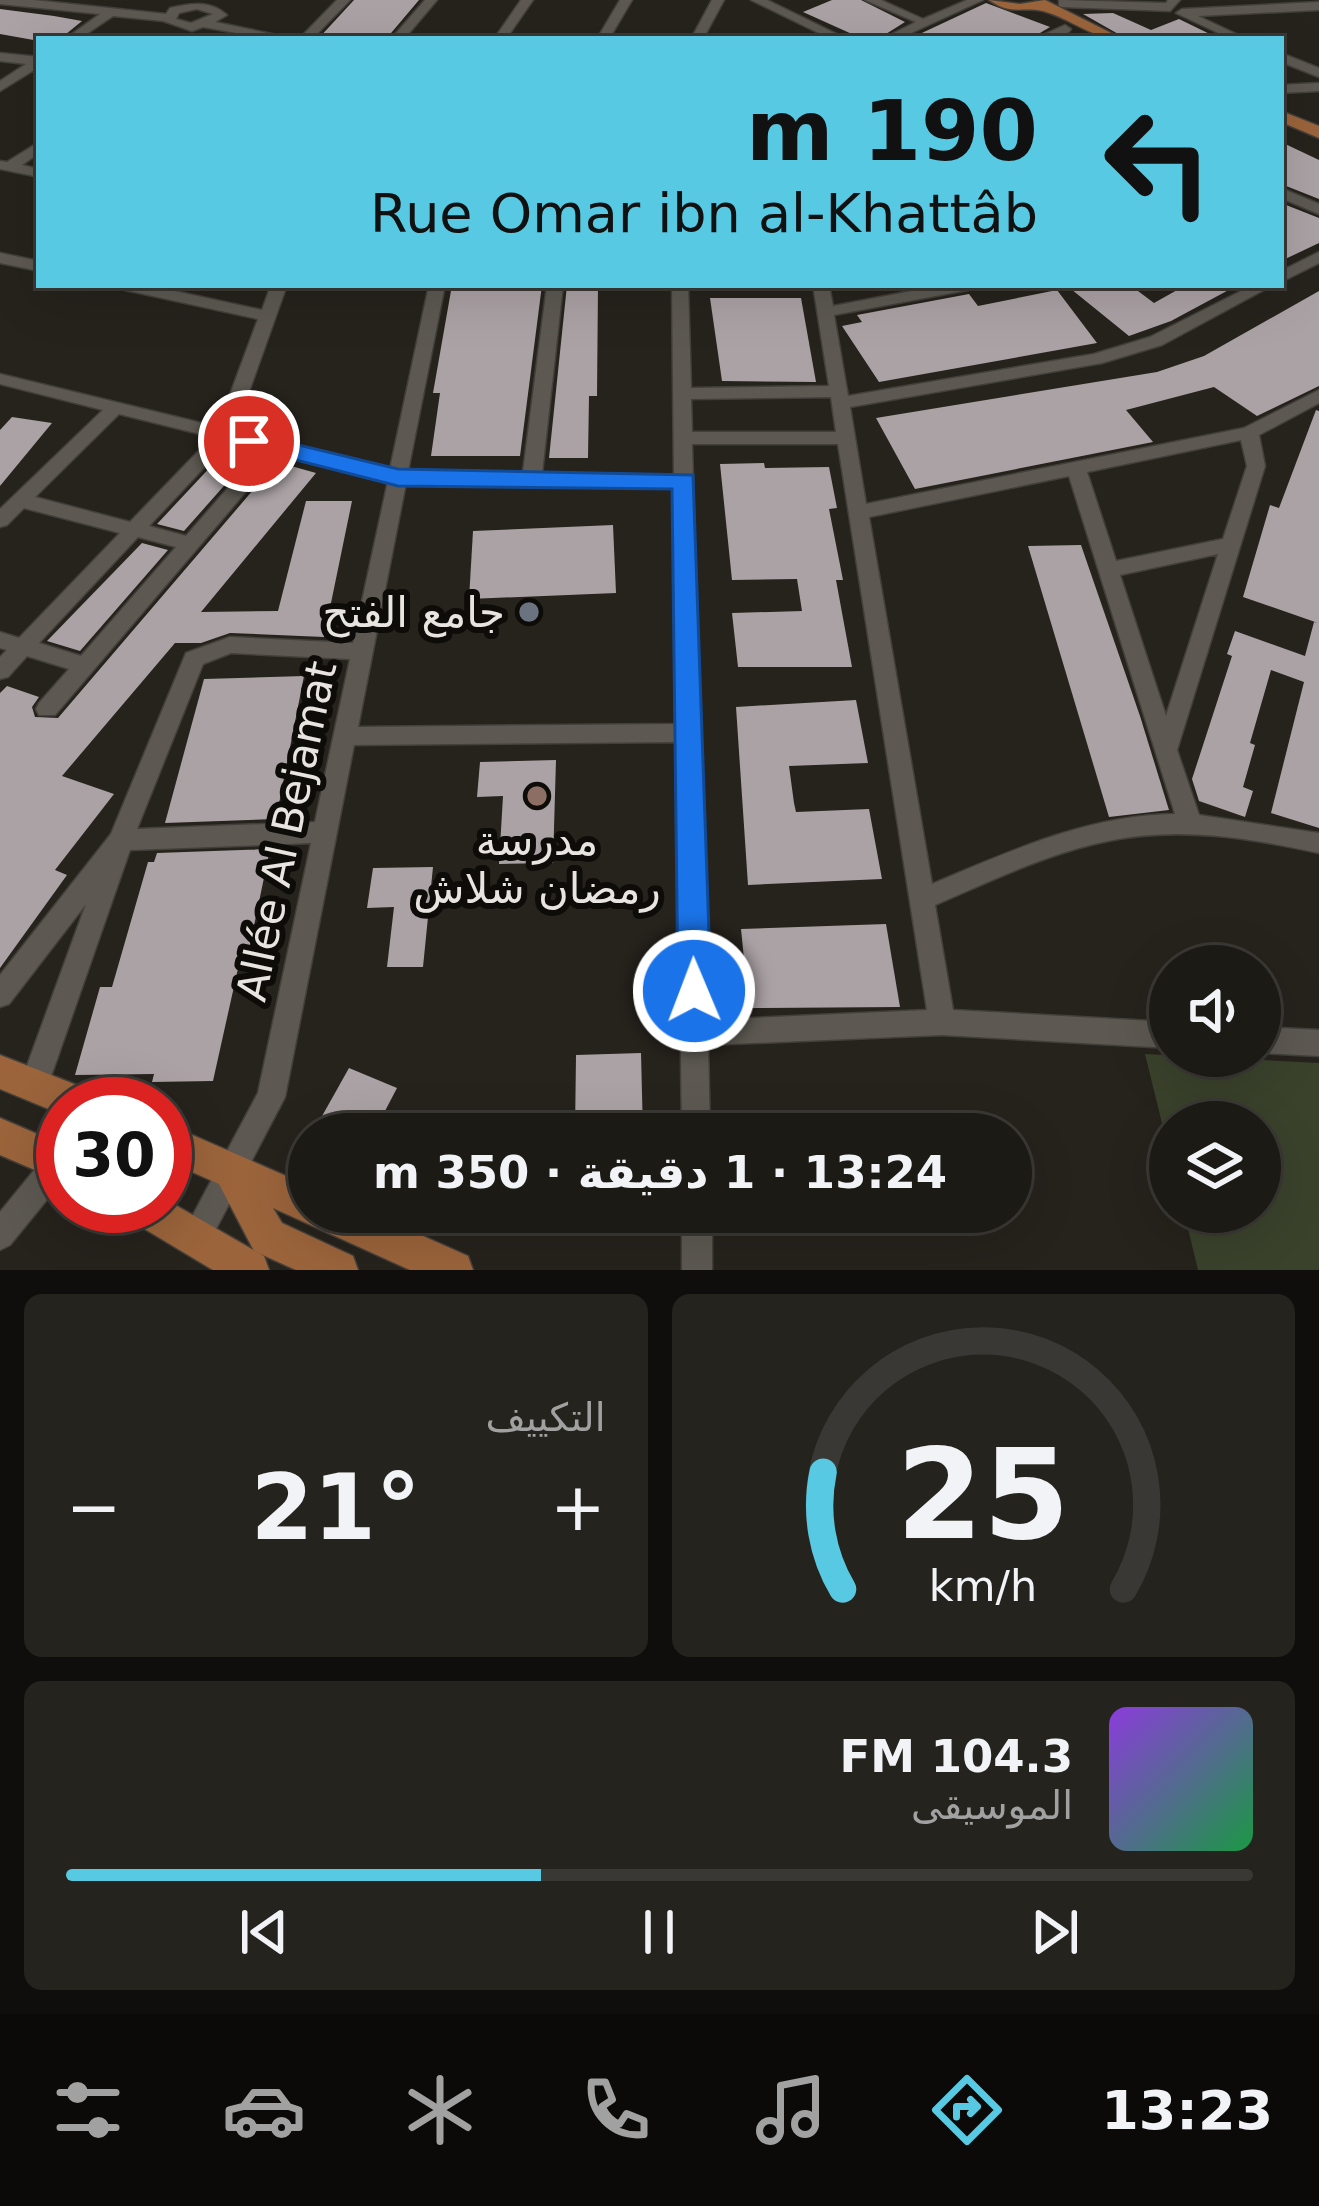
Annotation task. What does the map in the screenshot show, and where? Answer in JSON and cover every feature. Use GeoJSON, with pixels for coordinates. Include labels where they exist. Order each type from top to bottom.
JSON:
{"type":"FeatureCollection","features":[{"type":"Feature","properties":{"kind":"main road"},"geometry":{"type":"LineString","coordinates":[[997,0],[1080,36]]}},
{"type":"Feature","properties":{"kind":"main road"},"geometry":{"type":"LineString","coordinates":[[1019,10],[1038,2],[1108,36]]}},
{"type":"Feature","properties":{"kind":"main road"},"geometry":{"type":"LineString","coordinates":[[1284,117],[1319,134]]}},
{"type":"Feature","properties":{"kind":"main road"},"geometry":{"type":"LineString","coordinates":[[1284,129],[1319,145]]}},
{"type":"Feature","properties":{"kind":"main road"},"geometry":{"type":"LineString","coordinates":[[0,1072],[34,1084]]}},
{"type":"Feature","properties":{"kind":"main road"},"geometry":{"type":"LineString","coordinates":[[0,1136],[36,1152]]}},
{"type":"Feature","properties":{"kind":"main road"},"geometry":{"type":"LineString","coordinates":[[192,1153],[288,1195]]}},
{"type":"Feature","properties":{"kind":"main road"},"geometry":{"type":"LineString","coordinates":[[232,1170],[268,1237],[339,1270]]}},
{"type":"Feature","properties":{"kind":"main road"},"geometry":{"type":"LineString","coordinates":[[190,1233],[250,1270]]}},
{"type":"Feature","properties":{"kind":"main road"},"geometry":{"type":"LineString","coordinates":[[372,1233],[454,1270]]}},
{"type":"Feature","properties":{"kind":"street"},"geometry":{"type":"LineString","coordinates":[[207,24],[234,0]]}},
{"type":"Feature","properties":{"kind":"street"},"geometry":{"type":"LineString","coordinates":[[308,36],[344,0]]}},
{"type":"Feature","properties":{"kind":"street"},"geometry":{"type":"LineString","coordinates":[[400,36],[430,0]]}},
{"type":"Feature","properties":{"kind":"street"},"geometry":{"type":"LineString","coordinates":[[502,36],[527,0]]}},
{"type":"Feature","properties":{"kind":"street"},"geometry":{"type":"LineString","coordinates":[[605,36],[626,0]]}},
{"type":"Feature","properties":{"kind":"street"},"geometry":{"type":"LineString","coordinates":[[699,36],[718,0]]}},
{"type":"Feature","properties":{"kind":"street"},"geometry":{"type":"LineString","coordinates":[[757,0],[835,36]]}},
{"type":"Feature","properties":{"kind":"street"},"geometry":{"type":"LineString","coordinates":[[872,0],[917,19]]}},
{"type":"Feature","properties":{"kind":"street"},"geometry":{"type":"LineString","coordinates":[[878,36],[956,0]]}},
{"type":"Feature","properties":{"kind":"street"},"geometry":{"type":"LineString","coordinates":[[896,36],[977,0]]}},
{"type":"Feature","properties":{"kind":"street"},"geometry":{"type":"LineString","coordinates":[[8,1],[108,14],[206,5],[221,12]]}},
{"type":"Feature","properties":{"kind":"street"},"geometry":{"type":"LineString","coordinates":[[1038,2],[1319,6]]}},
{"type":"Feature","properties":{"kind":"street"},"geometry":{"type":"LineString","coordinates":[[1176,7],[1235,36]]}},
{"type":"Feature","properties":{"kind":"street"},"geometry":{"type":"LineString","coordinates":[[173,9],[184,27],[207,24],[273,36]]}},
{"type":"Feature","properties":{"kind":"street"},"geometry":{"type":"LineString","coordinates":[[1293,9],[1319,19]]}},
{"type":"Feature","properties":{"kind":"street"},"geometry":{"type":"LineString","coordinates":[[75,36],[108,14]]}},
{"type":"Feature","properties":{"kind":"street"},"geometry":{"type":"LineString","coordinates":[[1048,36],[1065,29]]}},
{"type":"Feature","properties":{"kind":"street"},"geometry":{"type":"LineString","coordinates":[[0,57],[36,62]]}},
{"type":"Feature","properties":{"kind":"street"},"geometry":{"type":"LineString","coordinates":[[1284,57],[1319,73]]}},
{"type":"Feature","properties":{"kind":"street"},"geometry":{"type":"LineString","coordinates":[[0,88],[36,63]]}},
{"type":"Feature","properties":{"kind":"street"},"geometry":{"type":"LineString","coordinates":[[1284,89],[1319,87]]}},
{"type":"Feature","properties":{"kind":"street"},"geometry":{"type":"LineString","coordinates":[[5,166],[36,148]]}},
{"type":"Feature","properties":{"kind":"street"},"geometry":{"type":"LineString","coordinates":[[5,166],[36,172]]}},
{"type":"Feature","properties":{"kind":"street"},"geometry":{"type":"LineString","coordinates":[[1284,193],[1319,210]]}},
{"type":"Feature","properties":{"kind":"street"},"geometry":{"type":"LineString","coordinates":[[1284,275],[1319,257]]}},
{"type":"Feature","properties":{"kind":"street"},"geometry":{"type":"LineString","coordinates":[[0,258],[36,265]]}},
{"type":"Feature","properties":{"kind":"street"},"geometry":{"type":"LineString","coordinates":[[139,288],[268,316]]}},
{"type":"Feature","properties":{"kind":"street"},"geometry":{"type":"LineString","coordinates":[[0,671],[11,644],[134,530],[224,435],[278,288]]}},
{"type":"Feature","properties":{"kind":"street","name":"Allée Al Bejamat"},"geometry":{"type":"LineString","coordinates":[[196,1236],[271,1097],[436,288]]}},
{"type":"Feature","properties":{"kind":"street"},"geometry":{"type":"LineString","coordinates":[[532,479],[555,288]]}},
{"type":"Feature","properties":{"kind":"street"},"geometry":{"type":"LineString","coordinates":[[680,288],[696,1113]]}},
{"type":"Feature","properties":{"kind":"street"},"geometry":{"type":"LineString","coordinates":[[822,288],[943,1022]]}},
{"type":"Feature","properties":{"kind":"street"},"geometry":{"type":"LineString","coordinates":[[826,313],[953,288]]}},
{"type":"Feature","properties":{"kind":"street"},"geometry":{"type":"LineString","coordinates":[[682,394],[840,397],[1096,359],[1156,340],[1258,288]]}},
{"type":"Feature","properties":{"kind":"street"},"geometry":{"type":"LineString","coordinates":[[0,380],[398,478],[684,481]]}},
{"type":"Feature","properties":{"kind":"street"},"geometry":{"type":"LineString","coordinates":[[859,512],[1250,433],[1319,396]]}},
{"type":"Feature","properties":{"kind":"street"},"geometry":{"type":"LineString","coordinates":[[0,520],[115,408]]}},
{"type":"Feature","properties":{"kind":"street"},"geometry":{"type":"LineString","coordinates":[[1167,748],[1256,466],[1250,433]]}},
{"type":"Feature","properties":{"kind":"street"},"geometry":{"type":"LineString","coordinates":[[683,438],[847,439]]}},
{"type":"Feature","properties":{"kind":"street"},"geometry":{"type":"LineString","coordinates":[[47,709],[274,447]]}},
{"type":"Feature","properties":{"kind":"street"},"geometry":{"type":"LineString","coordinates":[[1076,468],[1190,825]]}},
{"type":"Feature","properties":{"kind":"street"},"geometry":{"type":"LineString","coordinates":[[20,500],[190,544]]}},
{"type":"Feature","properties":{"kind":"street"},"geometry":{"type":"LineString","coordinates":[[1109,570],[1232,544]]}},
{"type":"Feature","properties":{"kind":"street"},"geometry":{"type":"LineString","coordinates":[[11,644],[85,665]]}},
{"type":"Feature","properties":{"kind":"street"},"geometry":{"type":"LineString","coordinates":[[34,1084],[121,840],[194,659],[230,645],[362,651]]}},
{"type":"Feature","properties":{"kind":"street"},"geometry":{"type":"LineString","coordinates":[[345,736],[689,733]]}},
{"type":"Feature","properties":{"kind":"street"},"geometry":{"type":"LineString","coordinates":[[922,898],[1046,848],[1111,830],[1190,825],[1263,831],[1319,843]]}},
{"type":"Feature","properties":{"kind":"street"},"geometry":{"type":"LineString","coordinates":[[0,995],[121,840],[325,832]]}},
{"type":"Feature","properties":{"kind":"street"},"geometry":{"type":"LineString","coordinates":[[695,1034],[943,1022],[1149,1034]]}},
{"type":"Feature","properties":{"kind":"street"},"geometry":{"type":"LineString","coordinates":[[1281,1041],[1319,1043]]}},
{"type":"Feature","properties":{"kind":"street"},"geometry":{"type":"LineString","coordinates":[[0,1235],[36,1193]]}},
{"type":"Feature","properties":{"kind":"street"},"geometry":{"type":"LineString","coordinates":[[697,1233],[697,1270]]}},
{"type":"Feature","properties":{"kind":"green space"},"geometry":{"type":"Polygon","coordinates":[[[1281,1061],[1319,1063],[1319,1270],[1198,1270],[1189,1233],[1281,1233],[1281,1101],[1157,1101],[1151,1077],[1281,1077],[1281,1061]]]}},
{"type":"Feature","properties":{"kind":"building"},"geometry":{"type":"Polygon","coordinates":[[[354,0],[419,0],[389,36],[321,36],[354,0]]]}},
{"type":"Feature","properties":{"kind":"building"},"geometry":{"type":"Polygon","coordinates":[[[832,0],[861,0],[905,22],[883,36],[856,36],[803,12],[832,0]]]}},
{"type":"Feature","properties":{"kind":"building"},"geometry":{"type":"Polygon","coordinates":[[[986,3],[1050,27],[1035,36],[915,36],[986,3]]]}},
{"type":"Feature","properties":{"kind":"building"},"geometry":{"type":"Polygon","coordinates":[[[0,9],[82,21],[64,36],[36,36],[36,40],[0,34],[0,9]]]}},
{"type":"Feature","properties":{"kind":"building"},"geometry":{"type":"Polygon","coordinates":[[[1113,13],[1151,30],[1179,19],[1214,36],[1122,36],[1083,14],[1113,13]]]}},
{"type":"Feature","properties":{"kind":"building"},"geometry":{"type":"Polygon","coordinates":[[[1284,143],[1319,160],[1319,199],[1284,185],[1284,143]]]}},
{"type":"Feature","properties":{"kind":"building"},"geometry":{"type":"Polygon","coordinates":[[[1284,204],[1319,218],[1319,243],[1284,260],[1284,204]]]}},
{"type":"Feature","properties":{"kind":"building"},"geometry":{"type":"Polygon","coordinates":[[[451,288],[542,288],[520,456],[431,456],[440,393],[433,393],[451,288]]]}},
{"type":"Feature","properties":{"kind":"building"},"geometry":{"type":"Polygon","coordinates":[[[567,288],[598,288],[597,396],[589,396],[588,458],[549,458],[567,288]]]}},
{"type":"Feature","properties":{"kind":"building"},"geometry":{"type":"Polygon","coordinates":[[[1070,288],[1134,288],[1154,303],[1181,288],[1232,288],[1171,321],[1129,336],[1070,288]]]}},
{"type":"Feature","properties":{"kind":"building"},"geometry":{"type":"Polygon","coordinates":[[[1057,290],[1097,343],[879,382],[842,326],[862,322],[857,315],[969,294],[978,306],[1057,290]]]}},
{"type":"Feature","properties":{"kind":"building"},"geometry":{"type":"Polygon","coordinates":[[[1319,291],[1319,386],[1257,416],[1214,387],[1126,410],[1153,442],[915,489],[876,418],[1157,372],[1204,356],[1319,291]]]}},
{"type":"Feature","properties":{"kind":"building"},"geometry":{"type":"Polygon","coordinates":[[[710,298],[801,298],[816,382],[722,381],[710,298]]]}},
{"type":"Feature","properties":{"kind":"building"},"geometry":{"type":"Polygon","coordinates":[[[1319,411],[1319,828],[1271,813],[1304,682],[1271,670],[1250,743],[1255,745],[1243,787],[1253,791],[1245,817],[1199,801],[1192,779],[1232,656],[1227,654],[1235,631],[1305,656],[1314,622],[1318,623],[1243,597],[1270,505],[1279,508],[1319,411]]]}},
{"type":"Feature","properties":{"kind":"building"},"geometry":{"type":"Polygon","coordinates":[[[12,417],[52,423],[0,486],[0,430],[12,417]]]}},
{"type":"Feature","properties":{"kind":"building"},"geometry":{"type":"Polygon","coordinates":[[[230,446],[254,452],[184,531],[157,524],[230,446]]]}},
{"type":"Feature","properties":{"kind":"building"},"geometry":{"type":"Polygon","coordinates":[[[277,462],[316,473],[201,612],[278,611],[306,501],[352,501],[324,637],[230,633],[201,643],[175,643],[62,776],[114,794],[55,870],[67,875],[0,968],[0,693],[7,686],[39,697],[32,707],[35,717],[58,718],[277,462]]]}},
{"type":"Feature","properties":{"kind":"building"},"geometry":{"type":"Polygon","coordinates":[[[764,463],[765,468],[829,467],[837,508],[829,509],[843,580],[836,580],[852,667],[738,667],[732,613],[802,611],[797,579],[732,580],[720,464],[764,463]]]}},
{"type":"Feature","properties":{"kind":"building"},"geometry":{"type":"Polygon","coordinates":[[[613,525],[616,593],[469,599],[473,531],[613,525]]]}},
{"type":"Feature","properties":{"kind":"building"},"geometry":{"type":"Polygon","coordinates":[[[142,543],[168,550],[80,651],[47,641],[142,543]]]}},
{"type":"Feature","properties":{"kind":"building"},"geometry":{"type":"Polygon","coordinates":[[[1081,545],[1169,810],[1109,817],[1028,546],[1081,545]]]}},
{"type":"Feature","properties":{"kind":"building"},"geometry":{"type":"Polygon","coordinates":[[[304,676],[276,819],[165,823],[204,679],[304,676]]]}},
{"type":"Feature","properties":{"kind":"building"},"geometry":{"type":"Polygon","coordinates":[[[856,700],[868,763],[789,766],[794,803],[796,812],[869,809],[882,879],[748,885],[736,707],[856,700]]]}},
{"type":"Feature","properties":{"kind":"building"},"geometry":{"type":"Polygon","coordinates":[[[556,760],[553,863],[499,864],[503,796],[477,797],[480,762],[556,760]]]}},
{"type":"Feature","properties":{"kind":"building"},"geometry":{"type":"Polygon","coordinates":[[[270,849],[246,964],[239,964],[213,1081],[154,1074],[75,1075],[100,987],[112,987],[148,862],[154,862],[157,853],[270,849]]]}},
{"type":"Feature","properties":{"kind":"building"},"geometry":{"type":"Polygon","coordinates":[[[433,867],[423,967],[387,967],[394,907],[367,908],[373,868],[433,867]]]}},
{"type":"Feature","properties":{"kind":"building"},"geometry":{"type":"Polygon","coordinates":[[[886,924],[900,1007],[749,1008],[741,929],[886,924]]]}},
{"type":"Feature","properties":{"kind":"building"},"geometry":{"type":"Polygon","coordinates":[[[641,1053],[642,1113],[575,1113],[576,1055],[641,1053]]]}},
{"type":"Feature","properties":{"kind":"building"},"geometry":{"type":"Polygon","coordinates":[[[349,1068],[397,1088],[384,1113],[324,1113],[349,1068]]]}},
{"type":"Feature","properties":{"kind":"place","name":"جامع الفتح"},"geometry":{"type":"Point","coordinates":[529,612]}},
{"type":"Feature","properties":{"kind":"place","name":"مدرسة رمضان شلاش"},"geometry":{"type":"Point","coordinates":[537,796]}},
{"type":"Feature","properties":{"kind":"route"},"geometry":{"type":"LineString","coordinates":[[249,441],[398,478],[684,481],[694,991]]}}]}
